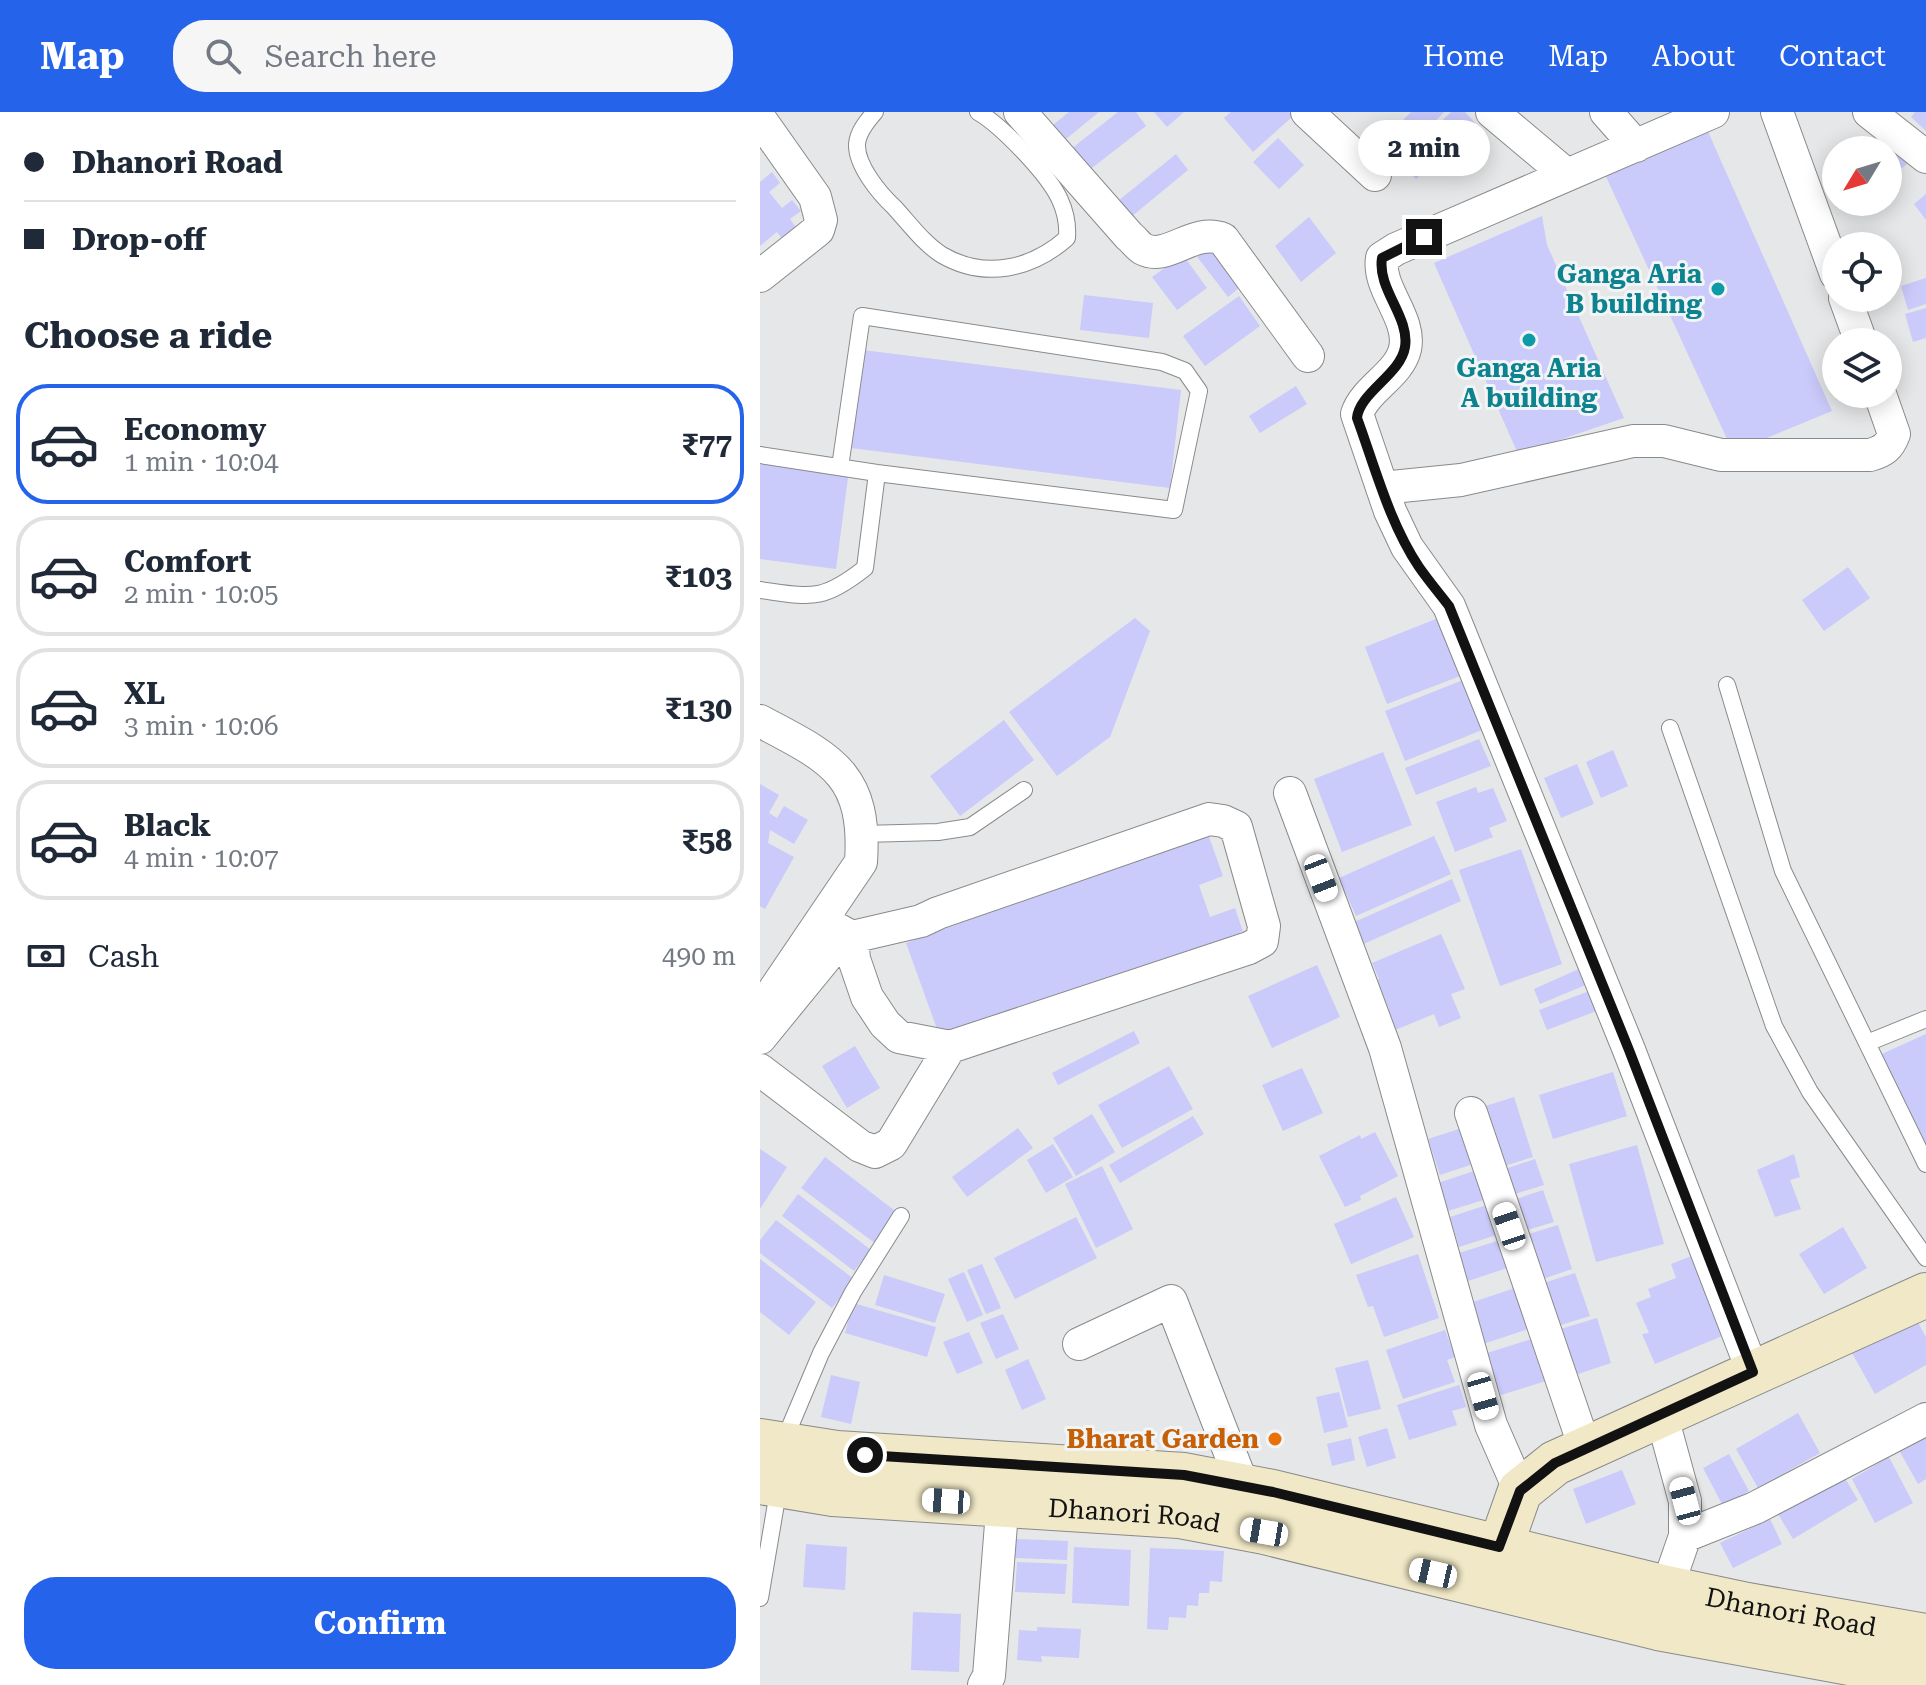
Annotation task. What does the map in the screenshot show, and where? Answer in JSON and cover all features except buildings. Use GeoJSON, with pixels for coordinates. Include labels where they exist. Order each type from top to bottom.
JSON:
{"type":"FeatureCollection","features":[{"type":"Feature","properties":{"kind":"main road"},"geometry":{"type":"LineString","coordinates":[[1493,1567],[1520,1491],[1555,1463],[1926,1295]]}},
{"type":"Feature","properties":{"kind":"main road","name":"Dhanori Road"},"geometry":{"type":"LineString","coordinates":[[770,1463],[837,1453],[1264,1532],[1357,1534]]}},
{"type":"Feature","properties":{"kind":"main road","name":"Dhanori Road"},"geometry":{"type":"LineString","coordinates":[[1005,1484],[1184,1475],[1243,1486],[1357,1534],[1493,1567],[1658,1628],[1926,1677]]}},
{"type":"Feature","properties":{"kind":"main road","name":"Dhanori Road"},"geometry":{"type":"LineString","coordinates":[[1493,1567],[1667,1588],[1926,1636]]}},
{"type":"Feature","properties":{"kind":"street"},"geometry":{"type":"LineString","coordinates":[[1020,112],[1144,249],[1161,251],[1213,234],[1223,239],[1308,356]]}},
{"type":"Feature","properties":{"kind":"street"},"geometry":{"type":"LineString","coordinates":[[1307,112],[1375,175]]}},
{"type":"Feature","properties":{"kind":"street"},"geometry":{"type":"LineString","coordinates":[[1492,112],[1567,175]]}},
{"type":"Feature","properties":{"kind":"street"},"geometry":{"type":"LineString","coordinates":[[1606,112],[1636,146]]}},
{"type":"Feature","properties":{"kind":"street"},"geometry":{"type":"LineString","coordinates":[[1713,112],[1396,249],[1382,258],[1383,274],[1406,339],[1405,352],[1360,407],[1357,418],[1407,547],[1449,606],[1629,1050],[1753,1372]]}},
{"type":"Feature","properties":{"kind":"street"},"geometry":{"type":"LineString","coordinates":[[1777,112],[1822,236]]}},
{"type":"Feature","properties":{"kind":"street"},"geometry":{"type":"LineString","coordinates":[[1869,112],[1926,157]]}},
{"type":"Feature","properties":{"kind":"street"},"geometry":{"type":"LineString","coordinates":[[760,119],[815,197],[821,220],[818,230],[760,276]]}},
{"type":"Feature","properties":{"kind":"street"},"geometry":{"type":"LineString","coordinates":[[1382,488],[1461,480],[1633,441],[1664,441],[1721,455],[1870,455],[1889,445],[1894,434],[1885,408]]}},
{"type":"Feature","properties":{"kind":"street"},"geometry":{"type":"LineString","coordinates":[[760,721],[807,746],[836,766],[852,790],[863,834],[861,862],[840,931],[760,1038]]}},
{"type":"Feature","properties":{"kind":"street"},"geometry":{"type":"LineString","coordinates":[[1290,793],[1385,1048],[1491,1425],[1520,1491]]}},
{"type":"Feature","properties":{"kind":"street"},"geometry":{"type":"LineString","coordinates":[[760,1011],[840,931],[921,921],[1209,819],[1236,827],[1264,926],[1262,941],[1249,948],[950,1047],[899,1037],[885,1024],[867,997],[840,931]]}},
{"type":"Feature","properties":{"kind":"street"},"geometry":{"type":"LineString","coordinates":[[760,1070],[860,1146],[875,1152],[891,1144],[950,1047]]}},
{"type":"Feature","properties":{"kind":"street"},"geometry":{"type":"LineString","coordinates":[[1471,1113],[1585,1448]]}},
{"type":"Feature","properties":{"kind":"street"},"geometry":{"type":"LineString","coordinates":[[1079,1344],[1171,1301],[1243,1486]]}},
{"type":"Feature","properties":{"kind":"street"},"geometry":{"type":"LineString","coordinates":[[1661,1413],[1685,1501],[1685,1536],[1667,1588]]}},
{"type":"Feature","properties":{"kind":"street"},"geometry":{"type":"LineString","coordinates":[[1685,1536],[1755,1508],[1926,1419]]}},
{"type":"Feature","properties":{"kind":"street"},"geometry":{"type":"LineString","coordinates":[[984,1685],[989,1676],[1005,1484]]}},
{"type":"Feature","properties":{"kind":"lane"},"geometry":{"type":"LineString","coordinates":[[865,116],[857,142],[858,155],[887,200],[940,254],[963,264],[992,269],[1030,263],[1067,238],[1068,223],[1060,198],[1029,158],[978,112]]}},
{"type":"Feature","properties":{"kind":"lane"},"geometry":{"type":"LineString","coordinates":[[760,455],[877,473],[1174,510],[1199,391],[1185,371],[1162,362],[862,316],[840,467]]}},
{"type":"Feature","properties":{"kind":"lane"},"geometry":{"type":"LineString","coordinates":[[760,590],[812,597],[844,585],[865,568],[877,473]]}},
{"type":"Feature","properties":{"kind":"lane"},"geometry":{"type":"LineString","coordinates":[[1727,685],[1783,871],[1926,1164]]}},
{"type":"Feature","properties":{"kind":"lane"},"geometry":{"type":"LineString","coordinates":[[1670,728],[1774,1026],[1810,1092],[1926,1258]]}},
{"type":"Feature","properties":{"kind":"lane"},"geometry":{"type":"LineString","coordinates":[[863,834],[938,832],[970,827],[1024,790]]}},
{"type":"Feature","properties":{"kind":"lane"},"geometry":{"type":"LineString","coordinates":[[1867,1043],[1926,1019]]}},
{"type":"Feature","properties":{"kind":"lane"},"geometry":{"type":"LineString","coordinates":[[760,1598],[770,1463],[853,1292],[901,1216]]}},
{"type":"Feature","properties":{"kind":"place","name":"Ganga Aria B building"},"geometry":{"type":"Point","coordinates":[1718,289]}},
{"type":"Feature","properties":{"kind":"place","name":"Ganga Aria A building"},"geometry":{"type":"Point","coordinates":[1529,340]}},
{"type":"Feature","properties":{"kind":"place","name":"Bharat Garden"},"geometry":{"type":"Point","coordinates":[1275,1439]}},
{"type":"Feature","properties":{"kind":"route"},"geometry":{"type":"LineString","coordinates":[[865,1455],[1184,1475],[1273,1492],[1499,1547],[1520,1491],[1555,1463],[1753,1372],[1629,1050],[1449,606],[1407,547],[1390,511],[1357,418],[1360,407],[1405,352],[1406,339],[1383,274],[1382,258],[1424,237]]}}]}
